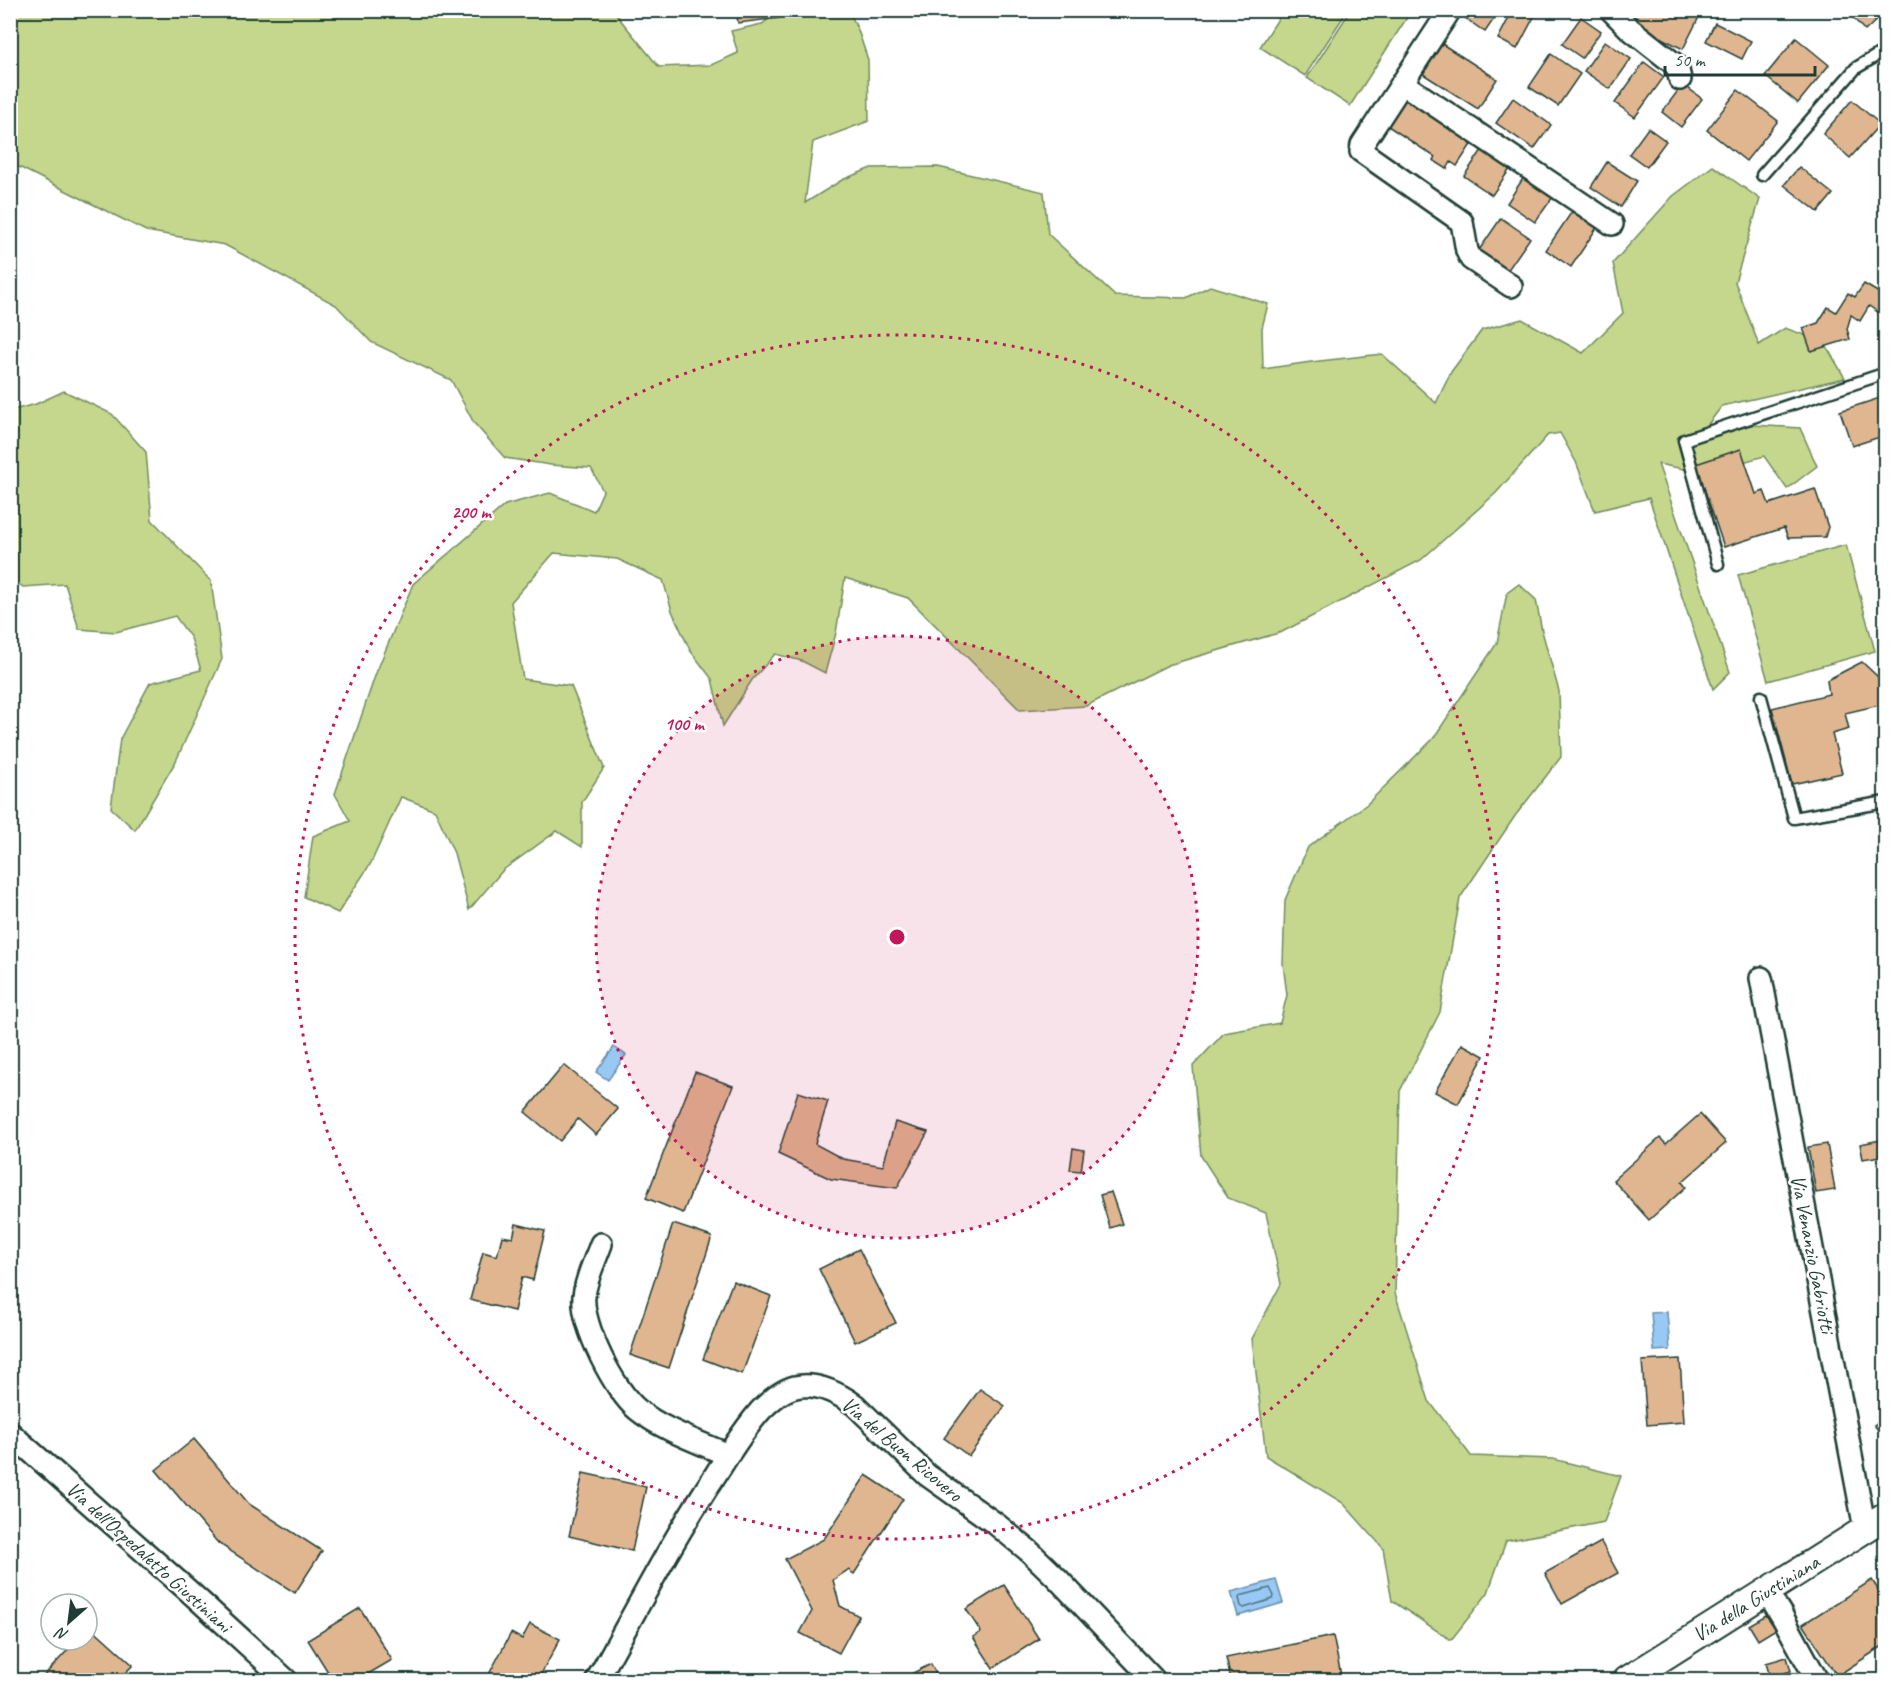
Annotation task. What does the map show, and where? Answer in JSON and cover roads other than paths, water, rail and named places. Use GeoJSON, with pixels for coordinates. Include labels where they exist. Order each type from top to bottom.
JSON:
{"type":"FeatureCollection","features":[{"type":"Feature","properties":{"kind":"street"},"geometry":{"type":"LineString","coordinates":[[1450,10],[1362,145],[1361,152],[1462,222],[1467,251],[1471,259],[1511,286]]}},
{"type":"Feature","properties":{"kind":"street"},"geometry":{"type":"LineString","coordinates":[[1611,10],[1630,29],[1677,66],[1680,79]]}},
{"type":"Feature","properties":{"kind":"street"},"geometry":{"type":"LineString","coordinates":[[1402,83],[1612,224]]}},
{"type":"Feature","properties":{"kind":"street","name":"Via Venanzio Gabriotti"},"geometry":{"type":"LineString","coordinates":[[1761,978],[1875,1523]]}},
{"type":"Feature","properties":{"kind":"street"},"geometry":{"type":"LineString","coordinates":[[601,1244],[586,1288],[584,1305],[587,1323],[612,1379],[630,1404],[644,1415],[728,1455]]}},
{"type":"Feature","properties":{"kind":"street","name":"Via del Buon Ricovero"},"geometry":{"type":"LineString","coordinates":[[597,1680],[696,1504],[728,1455],[753,1419],[781,1393],[795,1387],[816,1387],[842,1396],[871,1419],[927,1475],[996,1524],[1036,1557],[1154,1680]]}},
{"type":"Feature","properties":{"kind":"street","name":"Via dell'Ospedaletto Giustiniani"},"geometry":{"type":"LineString","coordinates":[[10,1434],[286,1680]]}},
{"type":"Feature","properties":{"kind":"street","name":"Via della Giustiniana"},"geometry":{"type":"LineString","coordinates":[[1627,1680],[1875,1523]]}},
{"type":"Feature","properties":{"kind":"street"},"geometry":{"type":"LineString","coordinates":[[1767,1592],[1817,1680]]}},
{"type":"Feature","properties":{"kind":"lane"},"geometry":{"type":"LineString","coordinates":[[1762,176],[1856,68],[1886,50]]}},
{"type":"Feature","properties":{"kind":"lane"},"geometry":{"type":"LineString","coordinates":[[1718,564],[1684,440],[1886,373]]}},
{"type":"Feature","properties":{"kind":"lane"},"geometry":{"type":"LineString","coordinates":[[1761,697],[1794,818],[1886,802]]}},
{"type":"Feature","properties":{"kind":"water"},"geometry":{"type":"Polygon","coordinates":[[[614,1047],[626,1055],[608,1080],[596,1072],[614,1047]]]}},
{"type":"Feature","properties":{"kind":"water"},"geometry":{"type":"Polygon","coordinates":[[[1667,1312],[1670,1350],[1654,1351],[1651,1313],[1667,1312]]]}},
{"type":"Feature","properties":{"kind":"water"},"geometry":{"type":"Polygon","coordinates":[[[1276,1580],[1283,1603],[1238,1616],[1231,1592],[1276,1580]]]}}]}
